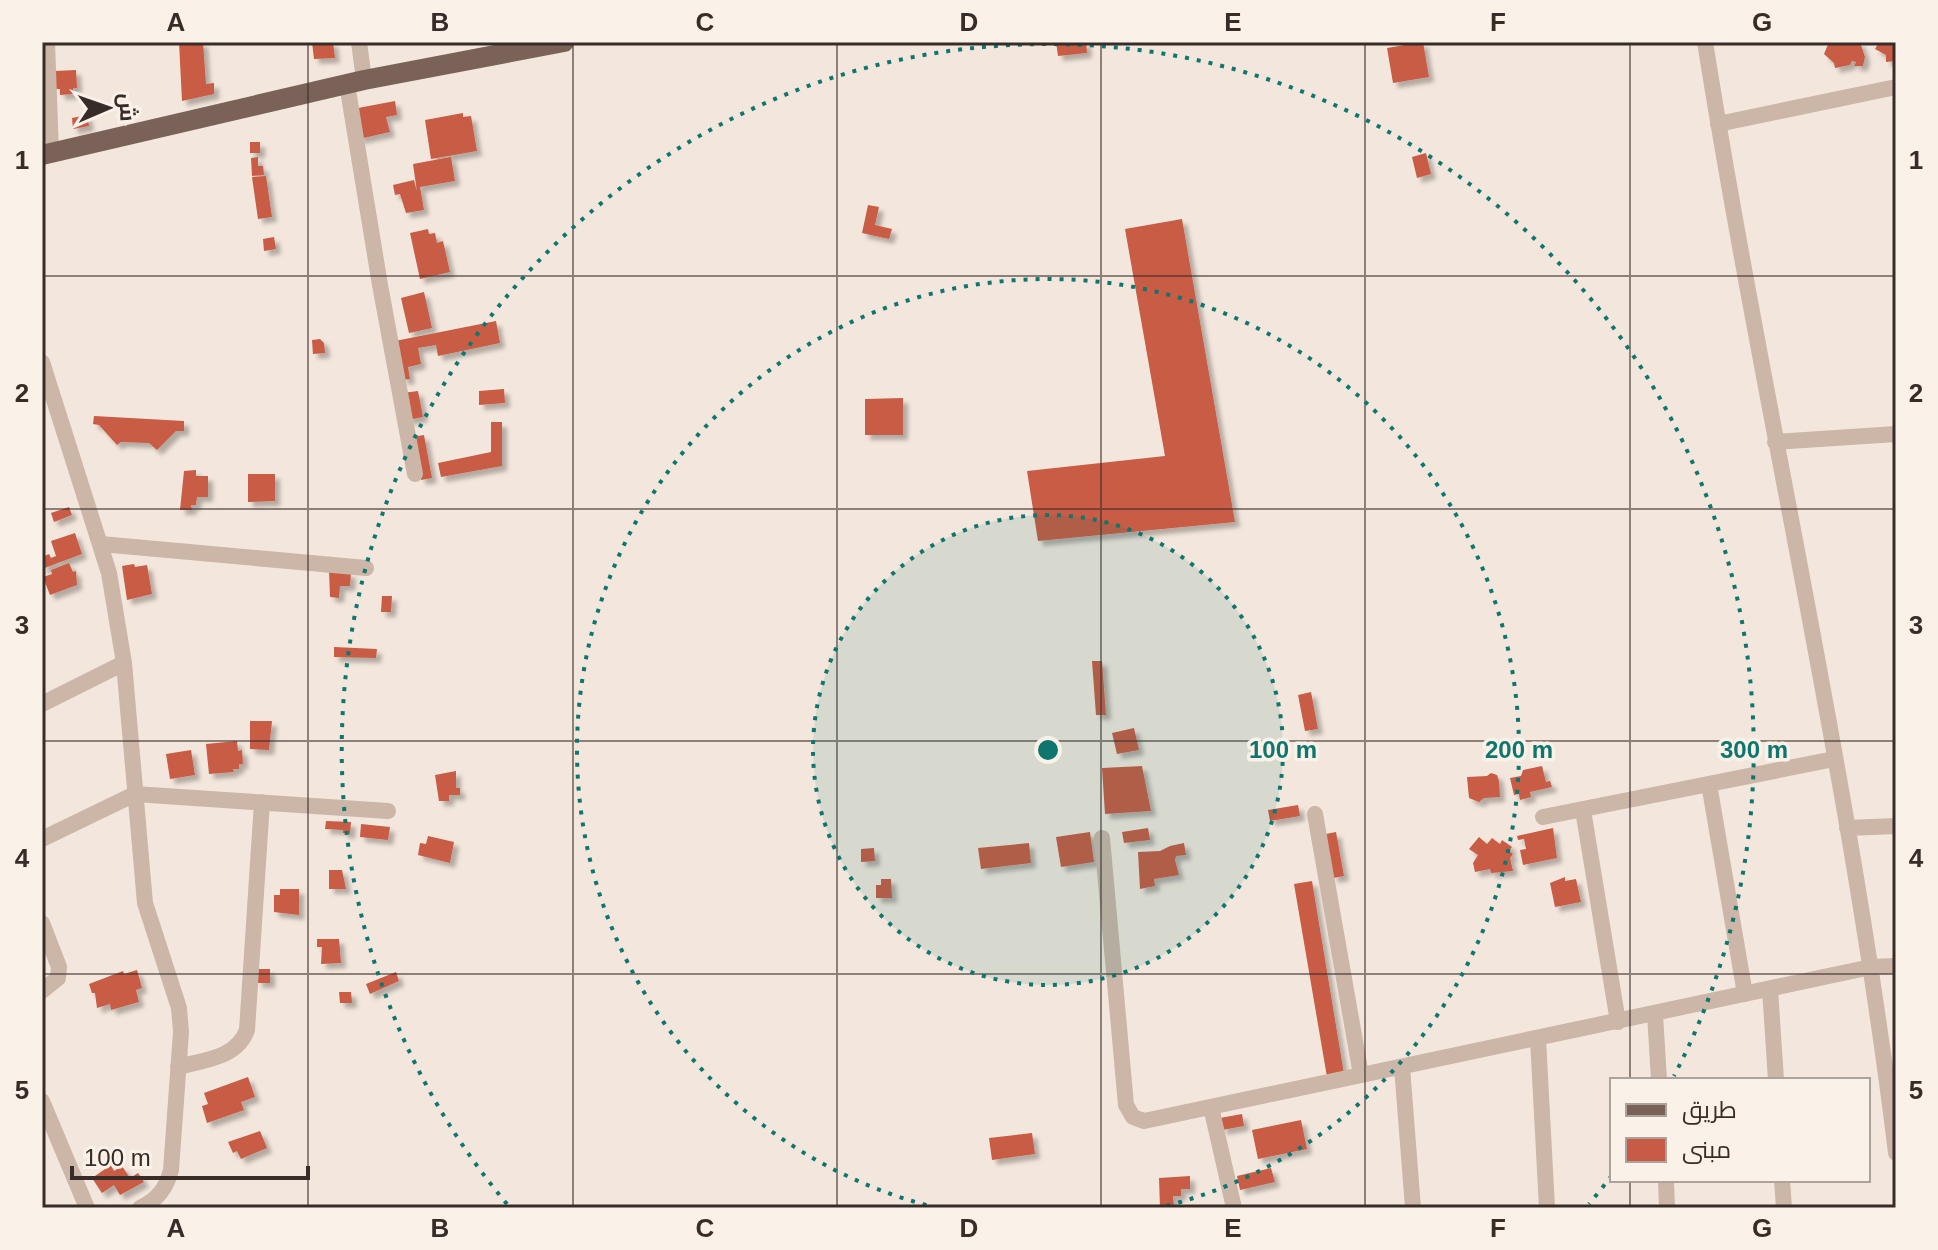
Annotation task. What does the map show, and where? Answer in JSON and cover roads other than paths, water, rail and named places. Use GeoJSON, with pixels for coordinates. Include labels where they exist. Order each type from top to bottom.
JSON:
{"type":"FeatureCollection","features":[{"type":"Feature","properties":{"kind":"main road"},"geometry":{"type":"LineString","coordinates":[[47,154],[356,82],[564,42]]}},
{"type":"Feature","properties":{"kind":"street"},"geometry":{"type":"LineString","coordinates":[[47,42],[47,154]]}},
{"type":"Feature","properties":{"kind":"street"},"geometry":{"type":"LineString","coordinates":[[359,42],[356,82],[380,285],[415,474]]}},
{"type":"Feature","properties":{"kind":"street"},"geometry":{"type":"LineString","coordinates":[[1705,42],[1871,967],[1892,1092],[1896,1153]]}},
{"type":"Feature","properties":{"kind":"street"},"geometry":{"type":"LineString","coordinates":[[1718,124],[1896,87]]}},
{"type":"Feature","properties":{"kind":"street"},"geometry":{"type":"LineString","coordinates":[[42,362],[109,573],[124,663],[145,903],[179,1008],[178,1067],[168,1179],[166,1188],[140,1208]]}},
{"type":"Feature","properties":{"kind":"street"},"geometry":{"type":"LineString","coordinates":[[1775,442],[1896,434]]}},
{"type":"Feature","properties":{"kind":"street"},"geometry":{"type":"LineString","coordinates":[[101,544],[366,568]]}},
{"type":"Feature","properties":{"kind":"street"},"geometry":{"type":"LineString","coordinates":[[42,704],[124,663]]}},
{"type":"Feature","properties":{"kind":"street"},"geometry":{"type":"LineString","coordinates":[[1543,817],[1834,759]]}},
{"type":"Feature","properties":{"kind":"street"},"geometry":{"type":"LineString","coordinates":[[1709,784],[1745,994]]}},
{"type":"Feature","properties":{"kind":"street"},"geometry":{"type":"LineString","coordinates":[[42,839],[135,794],[388,811]]}},
{"type":"Feature","properties":{"kind":"street"},"geometry":{"type":"LineString","coordinates":[[178,1067],[234,1050],[243,1042],[247,1030],[262,802]]}},
{"type":"Feature","properties":{"kind":"street"},"geometry":{"type":"LineString","coordinates":[[1583,810],[1618,1022]]}},
{"type":"Feature","properties":{"kind":"street"},"geometry":{"type":"LineString","coordinates":[[1315,814],[1361,1075]]}},
{"type":"Feature","properties":{"kind":"street"},"geometry":{"type":"LineString","coordinates":[[1847,828],[1896,826]]}},
{"type":"Feature","properties":{"kind":"street"},"geometry":{"type":"LineString","coordinates":[[1102,838],[1126,1105],[1133,1117],[1144,1121],[1871,967],[1896,966]]}},
{"type":"Feature","properties":{"kind":"street"},"geometry":{"type":"LineString","coordinates":[[42,923],[59,967],[58,978],[42,991]]}},
{"type":"Feature","properties":{"kind":"street"},"geometry":{"type":"LineString","coordinates":[[1770,989],[1776,1078]]}},
{"type":"Feature","properties":{"kind":"street"},"geometry":{"type":"LineString","coordinates":[[1655,1014],[1659,1078]]}},
{"type":"Feature","properties":{"kind":"street"},"geometry":{"type":"LineString","coordinates":[[1538,1039],[1547,1208]]}},
{"type":"Feature","properties":{"kind":"street"},"geometry":{"type":"LineString","coordinates":[[1402,1067],[1413,1208]]}},
{"type":"Feature","properties":{"kind":"street"},"geometry":{"type":"LineString","coordinates":[[42,1101],[87,1208]]}},
{"type":"Feature","properties":{"kind":"street"},"geometry":{"type":"LineString","coordinates":[[1211,1107],[1234,1208]]}},
{"type":"Feature","properties":{"kind":"street"},"geometry":{"type":"LineString","coordinates":[[1666,1182],[1667,1208]]}},
{"type":"Feature","properties":{"kind":"street"},"geometry":{"type":"LineString","coordinates":[[1782,1182],[1784,1208]]}}]}
